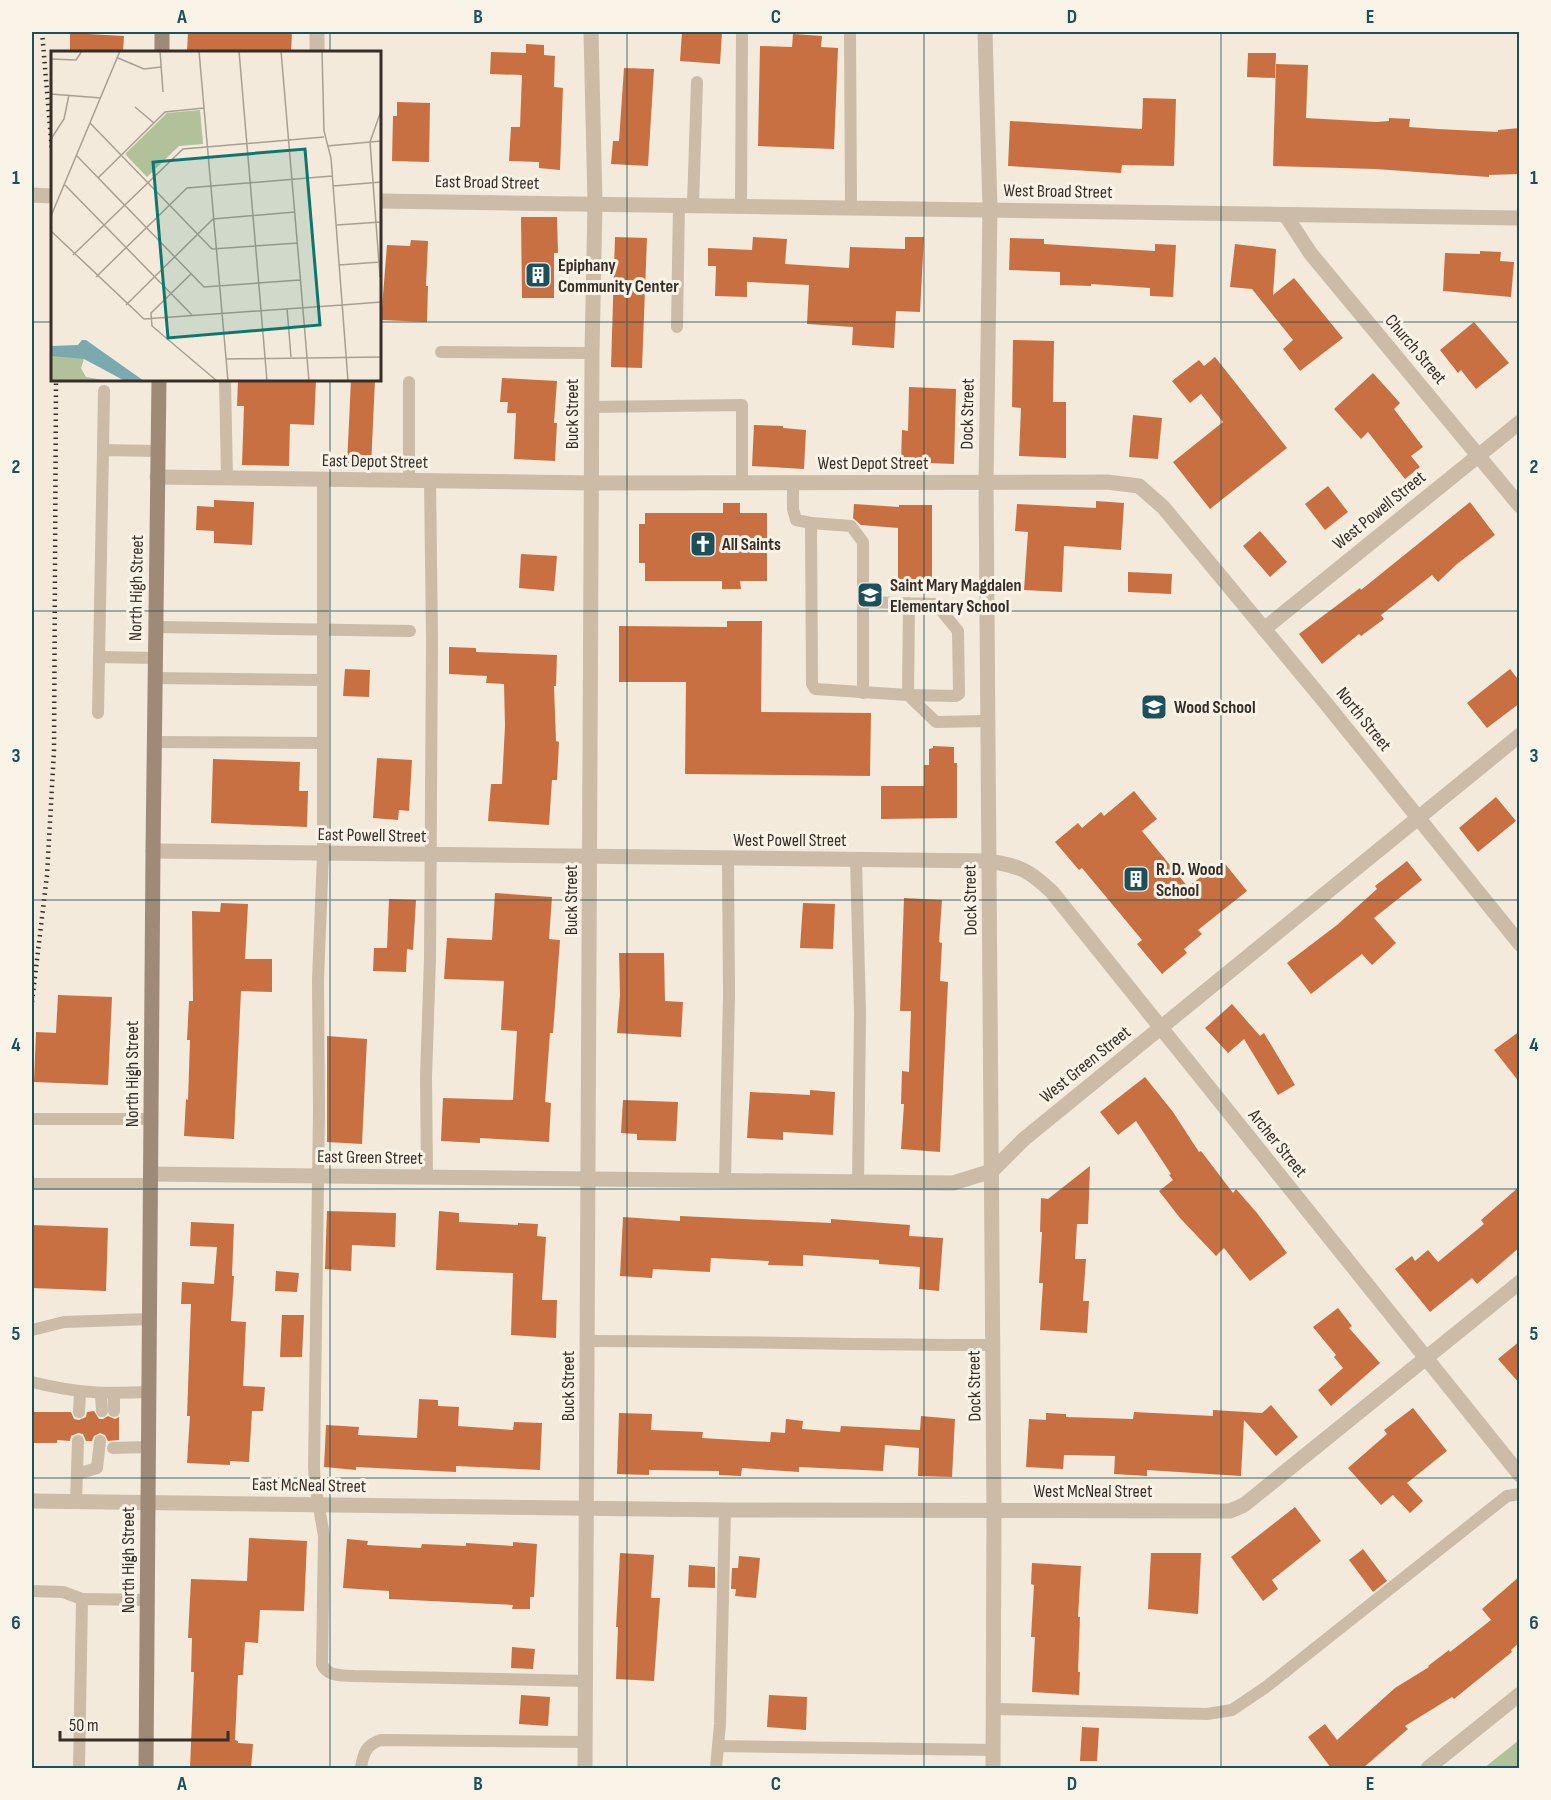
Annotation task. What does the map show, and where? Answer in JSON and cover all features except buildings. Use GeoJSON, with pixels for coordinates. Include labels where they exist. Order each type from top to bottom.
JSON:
{"type":"FeatureCollection","features":[{"type":"Feature","properties":{"kind":"street"},"geometry":{"type":"LineString","coordinates":[[162,32],[162,51]]}},
{"type":"Feature","properties":{"kind":"street"},"geometry":{"type":"LineString","coordinates":[[317,32],[317,51]]}},
{"type":"Feature","properties":{"kind":"street","name":"Buck Street"},"geometry":{"type":"LineString","coordinates":[[585,1768],[591,858],[591,353],[595,203],[591,32]]}},
{"type":"Feature","properties":{"kind":"street","name":"Dock Street"},"geometry":{"type":"LineString","coordinates":[[985,32],[990,210],[986,483],[994,1511],[993,1768]]}},
{"type":"Feature","properties":{"kind":"street"},"geometry":{"type":"LineString","coordinates":[[32,195],[51,196]]}},
{"type":"Feature","properties":{"kind":"street","name":"East Broad Street"},"geometry":{"type":"LineString","coordinates":[[381,201],[595,203]]}},
{"type":"Feature","properties":{"kind":"street","name":"West Broad Street"},"geometry":{"type":"LineString","coordinates":[[595,203],[1520,218]]}},
{"type":"Feature","properties":{"kind":"street","name":"Church Street"},"geometry":{"type":"LineString","coordinates":[[1286,216],[1311,254],[1520,506]]}},
{"type":"Feature","properties":{"kind":"street","name":"North High Street"},"geometry":{"type":"LineString","coordinates":[[146,1768],[159,381]]}},
{"type":"Feature","properties":{"kind":"street","name":"West Powell Street"},"geometry":{"type":"LineString","coordinates":[[1264,629],[1520,422]]}},
{"type":"Feature","properties":{"kind":"street","name":"East Depot Street"},"geometry":{"type":"LineString","coordinates":[[157,477],[592,483]]}},
{"type":"Feature","properties":{"kind":"street","name":"West Depot Street"},"geometry":{"type":"LineString","coordinates":[[592,483],[1125,483],[1139,486],[1152,495],[1175,522]]}},
{"type":"Feature","properties":{"kind":"street","name":"North Street"},"geometry":{"type":"LineString","coordinates":[[1175,522],[1520,944]]}},
{"type":"Feature","properties":{"kind":"street","name":"West Green Street"},"geometry":{"type":"LineString","coordinates":[[992,1172],[1024,1139],[1520,735]]}},
{"type":"Feature","properties":{"kind":"street","name":"East Powell Street"},"geometry":{"type":"LineString","coordinates":[[153,852],[591,858]]}},
{"type":"Feature","properties":{"kind":"street","name":"West Powell Street"},"geometry":{"type":"LineString","coordinates":[[591,858],[989,861]]}},
{"type":"Feature","properties":{"kind":"street","name":"Archer Street"},"geometry":{"type":"LineString","coordinates":[[989,861],[1011,864],[1026,870],[1052,892],[1520,1475]]}},
{"type":"Feature","properties":{"kind":"street"},"geometry":{"type":"LineString","coordinates":[[589,1179],[953,1183],[992,1172]]}},
{"type":"Feature","properties":{"kind":"street","name":"East Green Street"},"geometry":{"type":"LineString","coordinates":[[151,1179],[317,1175],[589,1179]]}},
{"type":"Feature","properties":{"kind":"street","name":"West McNeal Street"},"geometry":{"type":"LineString","coordinates":[[587,1508],[1230,1511],[1244,1505],[1520,1282]]}},
{"type":"Feature","properties":{"kind":"street","name":"East McNeal Street"},"geometry":{"type":"LineString","coordinates":[[32,1501],[587,1508]]}},
{"type":"Feature","properties":{"kind":"street"},"geometry":{"type":"LineString","coordinates":[[1428,1768],[1520,1694]]}},
{"type":"Feature","properties":{"kind":"lane"},"geometry":{"type":"LineString","coordinates":[[741,205],[742,32]]}},
{"type":"Feature","properties":{"kind":"lane"},"geometry":{"type":"LineString","coordinates":[[850,32],[851,207]]}},
{"type":"Feature","properties":{"kind":"lane"},"geometry":{"type":"LineString","coordinates":[[677,327],[697,82]]}},
{"type":"Feature","properties":{"kind":"lane"},"geometry":{"type":"LineString","coordinates":[[441,352],[591,353]]}},
{"type":"Feature","properties":{"kind":"lane"},"geometry":{"type":"LineString","coordinates":[[225,381],[227,478]]}},
{"type":"Feature","properties":{"kind":"lane"},"geometry":{"type":"LineString","coordinates":[[409,382],[409,481]]}},
{"type":"Feature","properties":{"kind":"lane"},"geometry":{"type":"LineString","coordinates":[[98,712],[104,391]]}},
{"type":"Feature","properties":{"kind":"lane"},"geometry":{"type":"LineString","coordinates":[[592,407],[742,405],[742,483]]}},
{"type":"Feature","properties":{"kind":"lane"},"geometry":{"type":"LineString","coordinates":[[103,450],[158,451]]}},
{"type":"Feature","properties":{"kind":"lane"},"geometry":{"type":"LineString","coordinates":[[323,480],[323,854],[318,980],[319,1111],[314,1467],[324,1536],[322,1664],[324,1670],[332,1674],[354,1676],[586,1681]]}},
{"type":"Feature","properties":{"kind":"lane"},"geometry":{"type":"LineString","coordinates":[[427,1177],[426,1077],[430,959],[432,639],[430,481]]}},
{"type":"Feature","properties":{"kind":"lane"},"geometry":{"type":"LineString","coordinates":[[793,483],[793,509],[796,520],[851,526],[863,542],[863,693]]}},
{"type":"Feature","properties":{"kind":"lane"},"geometry":{"type":"LineString","coordinates":[[811,523],[812,684],[815,690],[908,695],[956,696],[959,694],[958,631],[936,604],[863,602]]}},
{"type":"Feature","properties":{"kind":"lane"},"geometry":{"type":"LineString","coordinates":[[909,603],[908,695],[936,722],[987,722]]}},
{"type":"Feature","properties":{"kind":"lane"},"geometry":{"type":"LineString","coordinates":[[155,627],[410,631]]}},
{"type":"Feature","properties":{"kind":"lane"},"geometry":{"type":"LineString","coordinates":[[99,657],[155,658]]}},
{"type":"Feature","properties":{"kind":"lane"},"geometry":{"type":"LineString","coordinates":[[155,678],[323,680]]}},
{"type":"Feature","properties":{"kind":"lane"},"geometry":{"type":"LineString","coordinates":[[154,742],[323,743]]}},
{"type":"Feature","properties":{"kind":"lane"},"geometry":{"type":"LineString","coordinates":[[725,1180],[729,995],[728,859]]}},
{"type":"Feature","properties":{"kind":"lane"},"geometry":{"type":"LineString","coordinates":[[856,860],[860,1013],[858,1182]]}},
{"type":"Feature","properties":{"kind":"lane"},"geometry":{"type":"LineString","coordinates":[[32,1119],[151,1119]]}},
{"type":"Feature","properties":{"kind":"lane"},"geometry":{"type":"LineString","coordinates":[[32,1184],[151,1179]]}},
{"type":"Feature","properties":{"kind":"lane"},"geometry":{"type":"LineString","coordinates":[[32,1330],[64,1322],[150,1319]]}},
{"type":"Feature","properties":{"kind":"lane"},"geometry":{"type":"LineString","coordinates":[[588,1341],[993,1345]]}},
{"type":"Feature","properties":{"kind":"lane"},"geometry":{"type":"LineString","coordinates":[[32,1382],[101,1394],[149,1392]]}},
{"type":"Feature","properties":{"kind":"lane"},"geometry":{"type":"LineString","coordinates":[[79,1412],[80,1392]]}},
{"type":"Feature","properties":{"kind":"lane"},"geometry":{"type":"LineString","coordinates":[[101,1394],[108,1411],[114,1393]]}},
{"type":"Feature","properties":{"kind":"lane"},"geometry":{"type":"LineString","coordinates":[[76,1502],[78,1441]]}},
{"type":"Feature","properties":{"kind":"lane"},"geometry":{"type":"LineString","coordinates":[[97,1468],[100,1441]]}},
{"type":"Feature","properties":{"kind":"lane"},"geometry":{"type":"LineString","coordinates":[[77,1474],[97,1468],[111,1456],[113,1444],[149,1447]]}},
{"type":"Feature","properties":{"kind":"lane"},"geometry":{"type":"LineString","coordinates":[[993,1709],[1207,1714],[1232,1710],[1266,1688],[1506,1496],[1520,1494]]}},
{"type":"Feature","properties":{"kind":"lane"},"geometry":{"type":"LineString","coordinates":[[716,1768],[725,1510]]}},
{"type":"Feature","properties":{"kind":"lane"},"geometry":{"type":"LineString","coordinates":[[32,1591],[63,1592],[82,1599],[147,1600]]}},
{"type":"Feature","properties":{"kind":"lane"},"geometry":{"type":"LineString","coordinates":[[79,1768],[82,1599]]}},
{"type":"Feature","properties":{"kind":"lane"},"geometry":{"type":"LineString","coordinates":[[361,1768],[366,1749],[371,1743],[381,1740],[585,1742]]}},
{"type":"Feature","properties":{"kind":"lane"},"geometry":{"type":"LineString","coordinates":[[718,1746],[993,1750]]}},
{"type":"Feature","properties":{"kind":"green space"},"geometry":{"type":"Polygon","coordinates":[[[1519,1740],[1519,1768],[1484,1768],[1519,1740]]]}},
{"type":"Feature","properties":{"kind":"railway"},"geometry":{"type":"LineString","coordinates":[[42,32],[51,139]]}},
{"type":"Feature","properties":{"kind":"railway"},"geometry":{"type":"LineString","coordinates":[[32,1002],[47,875],[54,751],[56,381]]}},
{"type":"Feature","properties":{"kind":"place","name":"Epiphany Community Center"},"geometry":{"type":"Point","coordinates":[538,275]}},
{"type":"Feature","properties":{"kind":"place","name":"All Saints"},"geometry":{"type":"Point","coordinates":[703,544]}},
{"type":"Feature","properties":{"kind":"place","name":"Saint Mary Magdalen Elementary School"},"geometry":{"type":"Point","coordinates":[870,595]}},
{"type":"Feature","properties":{"kind":"place","name":"Wood School"},"geometry":{"type":"Point","coordinates":[1154,707]}},
{"type":"Feature","properties":{"kind":"place","name":"R. D. Wood School"},"geometry":{"type":"Point","coordinates":[1136,879]}}]}
